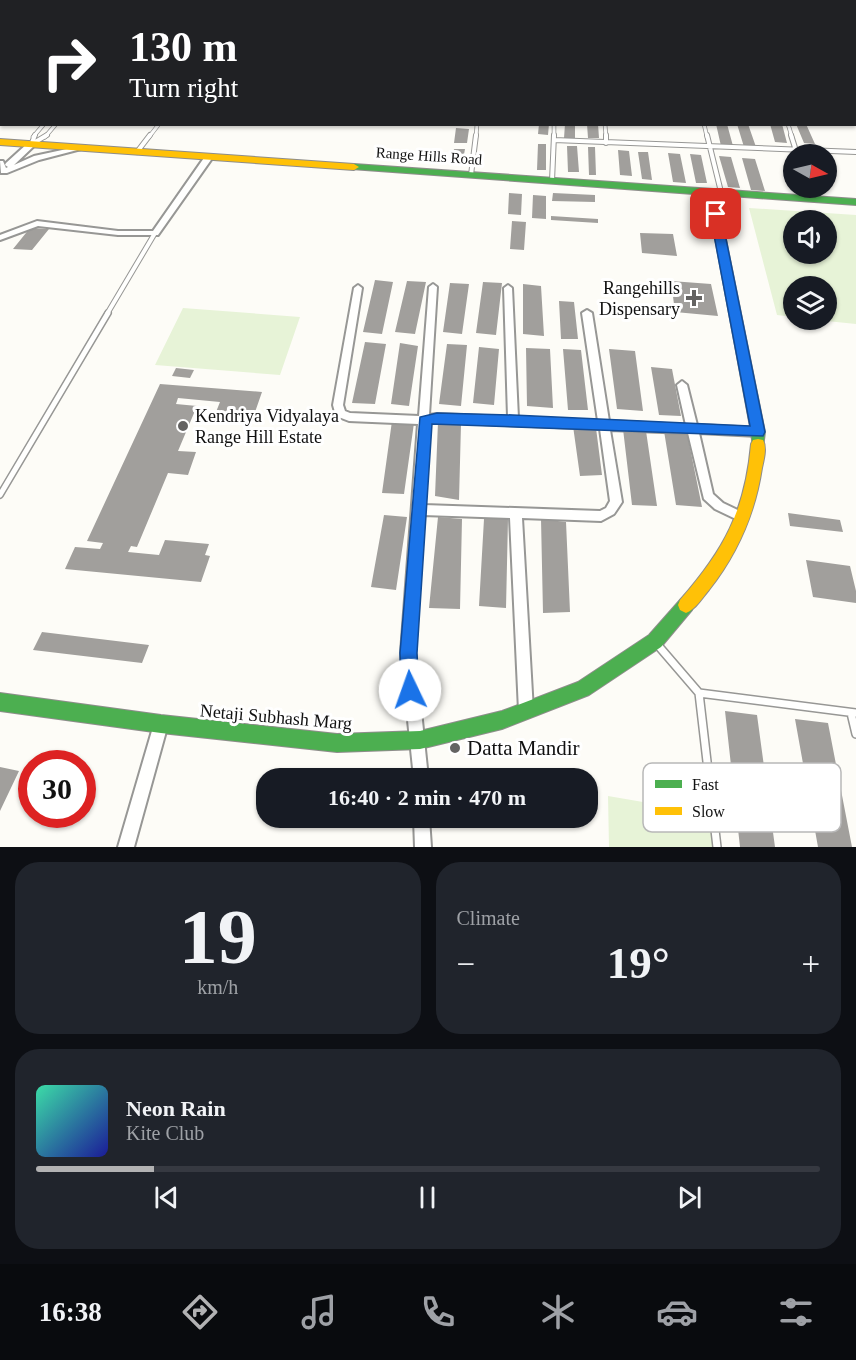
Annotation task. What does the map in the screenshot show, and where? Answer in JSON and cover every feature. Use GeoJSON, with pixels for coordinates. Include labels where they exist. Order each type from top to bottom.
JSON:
{"type":"FeatureCollection","features":[{"type":"Feature","properties":{"kind":"street","name":"Range Hills Road"},"geometry":{"type":"LineString","coordinates":[[0,142],[716,192],[783,193]]}},
{"type":"Feature","properties":{"kind":"street"},"geometry":{"type":"LineString","coordinates":[[2,174],[31,145]]}},
{"type":"Feature","properties":{"kind":"street"},"geometry":{"type":"LineString","coordinates":[[2,174],[37,158],[81,148]]}},
{"type":"Feature","properties":{"kind":"street"},"geometry":{"type":"LineString","coordinates":[[0,238],[37,223],[118,233],[155,233],[209,157]]}},
{"type":"Feature","properties":{"kind":"street"},"geometry":{"type":"LineString","coordinates":[[0,163],[2,174]]}},
{"type":"Feature","properties":{"kind":"street","name":"Netaji Subhash Marg"},"geometry":{"type":"LineString","coordinates":[[2,706],[337,742],[420,740],[502,720],[583,689],[655,641],[700,589],[737,534],[757,461],[758,432],[716,192]]}},
{"type":"Feature","properties":{"kind":"street","name":"Range Hills Road"},"geometry":{"type":"LineString","coordinates":[[836,198],[856,202]]}},
{"type":"Feature","properties":{"kind":"street"},"geometry":{"type":"LineString","coordinates":[[421,768],[420,740],[410,690],[408,653],[434,287]]}},
{"type":"Feature","properties":{"kind":"street"},"geometry":{"type":"LineString","coordinates":[[358,288],[338,405],[340,413],[349,417],[513,420],[758,432]]}},
{"type":"Feature","properties":{"kind":"street"},"geometry":{"type":"LineString","coordinates":[[508,288],[513,420]]}},
{"type":"Feature","properties":{"kind":"street"},"geometry":{"type":"LineString","coordinates":[[418,510],[601,516],[610,511],[616,502],[587,313]]}},
{"type":"Feature","properties":{"kind":"street"},"geometry":{"type":"LineString","coordinates":[[682,385],[708,496],[719,506],[742,517]]}},
{"type":"Feature","properties":{"kind":"street"},"geometry":{"type":"LineString","coordinates":[[516,513],[526,711]]}},
{"type":"Feature","properties":{"kind":"street"},"geometry":{"type":"LineString","coordinates":[[126,847],[161,724]]}},
{"type":"Feature","properties":{"kind":"street"},"geometry":{"type":"LineString","coordinates":[[422,828],[423,847]]}},
{"type":"Feature","properties":{"kind":"lane"},"geometry":{"type":"LineString","coordinates":[[31,145],[33,137],[42,126]]}},
{"type":"Feature","properties":{"kind":"lane"},"geometry":{"type":"LineString","coordinates":[[31,145],[45,137],[54,126]]}},
{"type":"Feature","properties":{"kind":"lane"},"geometry":{"type":"LineString","coordinates":[[137,152],[157,126]]}},
{"type":"Feature","properties":{"kind":"lane"},"geometry":{"type":"LineString","coordinates":[[471,175],[477,126]]}},
{"type":"Feature","properties":{"kind":"lane"},"geometry":{"type":"LineString","coordinates":[[552,181],[554,126]]}},
{"type":"Feature","properties":{"kind":"lane"},"geometry":{"type":"LineString","coordinates":[[605,126],[606,142]]}},
{"type":"Feature","properties":{"kind":"lane"},"geometry":{"type":"LineString","coordinates":[[704,126],[716,192]]}},
{"type":"Feature","properties":{"kind":"lane"},"geometry":{"type":"LineString","coordinates":[[789,126],[794,144]]}},
{"type":"Feature","properties":{"kind":"lane"},"geometry":{"type":"LineString","coordinates":[[554,140],[783,152]]}},
{"type":"Feature","properties":{"kind":"lane"},"geometry":{"type":"LineString","coordinates":[[837,153],[856,153]]}},
{"type":"Feature","properties":{"kind":"lane"},"geometry":{"type":"LineString","coordinates":[[0,495],[155,233]]}},
{"type":"Feature","properties":{"kind":"lane"},"geometry":{"type":"LineString","coordinates":[[655,641],[699,693],[707,763]]}},
{"type":"Feature","properties":{"kind":"lane"},"geometry":{"type":"LineString","coordinates":[[699,693],[854,713],[856,734]]}},
{"type":"Feature","properties":{"kind":"lane"},"geometry":{"type":"LineString","coordinates":[[715,832],[717,847]]}},
{"type":"Feature","properties":{"kind":"green space"},"geometry":{"type":"Polygon","coordinates":[[[749,208],[783,210],[783,264],[837,264],[837,214],[856,215],[856,324],[837,322],[837,276],[783,276],[783,316],[777,315],[749,208]]]}},
{"type":"Feature","properties":{"kind":"green space"},"geometry":{"type":"Polygon","coordinates":[[[183,308],[300,317],[280,375],[155,365],[183,308]]]}},
{"type":"Feature","properties":{"kind":"green space"},"geometry":{"type":"Polygon","coordinates":[[[608,796],[643,802],[643,832],[715,832],[717,847],[609,847],[608,796]]]}},
{"type":"Feature","properties":{"kind":"building"},"geometry":{"type":"Polygon","coordinates":[[[539,126],[549,126],[548,135],[538,134],[539,126]]]}},
{"type":"Feature","properties":{"kind":"building"},"geometry":{"type":"Polygon","coordinates":[[[565,126],[575,126],[575,139],[564,138],[565,126]]]}},
{"type":"Feature","properties":{"kind":"building"},"geometry":{"type":"Polygon","coordinates":[[[587,126],[598,126],[599,138],[588,138],[587,126]]]}},
{"type":"Feature","properties":{"kind":"building"},"geometry":{"type":"Polygon","coordinates":[[[716,126],[728,126],[733,146],[721,146],[716,126]]]}},
{"type":"Feature","properties":{"kind":"building"},"geometry":{"type":"Polygon","coordinates":[[[738,126],[749,126],[756,147],[744,147],[738,126]]]}},
{"type":"Feature","properties":{"kind":"building"},"geometry":{"type":"Polygon","coordinates":[[[771,126],[783,126],[787,143],[775,142],[771,126]]]}},
{"type":"Feature","properties":{"kind":"building"},"geometry":{"type":"Polygon","coordinates":[[[797,126],[807,126],[815,144],[804,143],[797,126]]]}},
{"type":"Feature","properties":{"kind":"building"},"geometry":{"type":"Polygon","coordinates":[[[456,128],[469,129],[467,143],[454,143],[456,128]]]}},
{"type":"Feature","properties":{"kind":"building"},"geometry":{"type":"Polygon","coordinates":[[[538,144],[546,144],[546,170],[537,170],[538,144]]]}},
{"type":"Feature","properties":{"kind":"building"},"geometry":{"type":"Polygon","coordinates":[[[567,146],[577,146],[579,172],[568,172],[567,146]]]}},
{"type":"Feature","properties":{"kind":"building"},"geometry":{"type":"Polygon","coordinates":[[[588,147],[595,147],[596,175],[589,175],[588,147]]]}},
{"type":"Feature","properties":{"kind":"building"},"geometry":{"type":"Polygon","coordinates":[[[454,149],[465,149],[463,160],[452,159],[454,149]]]}},
{"type":"Feature","properties":{"kind":"building"},"geometry":{"type":"Polygon","coordinates":[[[618,150],[629,151],[632,176],[620,175],[618,150]]]}},
{"type":"Feature","properties":{"kind":"building"},"geometry":{"type":"Polygon","coordinates":[[[638,152],[648,152],[652,180],[642,179],[638,152]]]}},
{"type":"Feature","properties":{"kind":"building"},"geometry":{"type":"Polygon","coordinates":[[[668,153],[680,154],[686,183],[673,182],[668,153]]]}},
{"type":"Feature","properties":{"kind":"building"},"geometry":{"type":"Polygon","coordinates":[[[690,154],[701,155],[707,183],[696,183],[690,154]]]}},
{"type":"Feature","properties":{"kind":"building"},"geometry":{"type":"Polygon","coordinates":[[[719,156],[731,157],[740,188],[728,187],[719,156]]]}},
{"type":"Feature","properties":{"kind":"building"},"geometry":{"type":"Polygon","coordinates":[[[742,158],[755,159],[765,191],[751,190],[742,158]]]}},
{"type":"Feature","properties":{"kind":"building"},"geometry":{"type":"Polygon","coordinates":[[[509,193],[522,194],[521,215],[508,214],[509,193]]]}},
{"type":"Feature","properties":{"kind":"building"},"geometry":{"type":"Polygon","coordinates":[[[553,193],[595,195],[595,202],[552,201],[553,193]]]}},
{"type":"Feature","properties":{"kind":"building"},"geometry":{"type":"Polygon","coordinates":[[[533,195],[546,196],[546,219],[532,218],[533,195]]]}},
{"type":"Feature","properties":{"kind":"building"},"geometry":{"type":"Polygon","coordinates":[[[551,216],[598,219],[598,223],[551,220],[551,216]]]}},
{"type":"Feature","properties":{"kind":"building"},"geometry":{"type":"Polygon","coordinates":[[[512,221],[526,222],[524,250],[510,249],[512,221]]]}},
{"type":"Feature","properties":{"kind":"building"},"geometry":{"type":"Polygon","coordinates":[[[30,228],[49,229],[32,250],[13,249],[30,228]]]}},
{"type":"Feature","properties":{"kind":"building"},"geometry":{"type":"Polygon","coordinates":[[[640,233],[673,234],[677,256],[642,253],[640,233]]]}},
{"type":"Feature","properties":{"kind":"building"},"geometry":{"type":"Polygon","coordinates":[[[375,280],[393,282],[382,334],[363,332],[375,280]]]}},
{"type":"Feature","properties":{"kind":"building"},"geometry":{"type":"Polygon","coordinates":[[[407,281],[426,282],[415,334],[395,332],[407,281]]]}},
{"type":"Feature","properties":{"kind":"building","name":"Rangehills Dispensary"},"geometry":{"type":"Polygon","coordinates":[[[671,281],[711,284],[718,316],[675,312],[671,281]]]}},
{"type":"Feature","properties":{"kind":"building"},"geometry":{"type":"Polygon","coordinates":[[[483,282],[502,283],[496,335],[476,333],[483,282]]]}},
{"type":"Feature","properties":{"kind":"building"},"geometry":{"type":"Polygon","coordinates":[[[450,283],[469,284],[462,334],[443,332],[450,283]]]}},
{"type":"Feature","properties":{"kind":"building"},"geometry":{"type":"Polygon","coordinates":[[[523,284],[541,286],[544,336],[523,334],[523,284]]]}},
{"type":"Feature","properties":{"kind":"building"},"geometry":{"type":"Polygon","coordinates":[[[559,301],[574,302],[578,339],[561,339],[559,301]]]}},
{"type":"Feature","properties":{"kind":"building"},"geometry":{"type":"Polygon","coordinates":[[[365,342],[386,344],[375,404],[352,403],[365,342]]]}},
{"type":"Feature","properties":{"kind":"building"},"geometry":{"type":"Polygon","coordinates":[[[400,343],[418,346],[409,406],[391,404],[400,343]]]}},
{"type":"Feature","properties":{"kind":"building"},"geometry":{"type":"Polygon","coordinates":[[[447,344],[467,345],[461,406],[439,404],[447,344]]]}},
{"type":"Feature","properties":{"kind":"building"},"geometry":{"type":"Polygon","coordinates":[[[479,347],[499,349],[494,405],[473,403],[479,347]]]}},
{"type":"Feature","properties":{"kind":"building"},"geometry":{"type":"Polygon","coordinates":[[[526,348],[550,349],[553,408],[527,406],[526,348]]]}},
{"type":"Feature","properties":{"kind":"building"},"geometry":{"type":"Polygon","coordinates":[[[563,349],[581,350],[588,410],[568,410],[563,349]]]}},
{"type":"Feature","properties":{"kind":"building"},"geometry":{"type":"Polygon","coordinates":[[[609,349],[635,351],[643,411],[617,409],[609,349]]]}},
{"type":"Feature","properties":{"kind":"building"},"geometry":{"type":"Polygon","coordinates":[[[651,367],[672,369],[681,416],[659,415],[651,367]]]}},
{"type":"Feature","properties":{"kind":"building"},"geometry":{"type":"Polygon","coordinates":[[[176,368],[194,370],[190,378],[172,376],[176,368]]]}},
{"type":"Feature","properties":{"kind":"building"},"geometry":{"type":"Polygon","coordinates":[[[160,384],[262,392],[254,415],[216,412],[220,402],[178,398],[176,404],[197,406],[178,451],[196,452],[188,475],[168,473],[137,547],[131,546],[128,552],[159,555],[165,540],[209,544],[205,555],[210,556],[201,582],[65,569],[75,547],[100,549],[103,543],[87,541],[160,384]]]}},
{"type":"Feature","properties":{"kind":"building"},"geometry":{"type":"Polygon","coordinates":[[[392,421],[414,423],[404,494],[382,493],[392,421]]]}},
{"type":"Feature","properties":{"kind":"building"},"geometry":{"type":"Polygon","coordinates":[[[438,422],[461,424],[459,500],[435,496],[438,422]]]}},
{"type":"Feature","properties":{"kind":"building"},"geometry":{"type":"Polygon","coordinates":[[[573,426],[596,428],[602,475],[580,476],[573,426]]]}},
{"type":"Feature","properties":{"kind":"building"},"geometry":{"type":"Polygon","coordinates":[[[623,429],[646,431],[657,506],[632,505],[623,429]]]}},
{"type":"Feature","properties":{"kind":"building"},"geometry":{"type":"Polygon","coordinates":[[[664,431],[687,433],[702,507],[676,505],[664,431]]]}},
{"type":"Feature","properties":{"kind":"building"},"geometry":{"type":"Polygon","coordinates":[[[788,513],[840,520],[843,532],[790,526],[788,513]]]}},
{"type":"Feature","properties":{"kind":"building"},"geometry":{"type":"Polygon","coordinates":[[[384,515],[407,517],[396,590],[371,587],[384,515]]]}},
{"type":"Feature","properties":{"kind":"building"},"geometry":{"type":"Polygon","coordinates":[[[438,517],[462,519],[460,609],[429,608],[438,517]]]}},
{"type":"Feature","properties":{"kind":"building"},"geometry":{"type":"Polygon","coordinates":[[[484,519],[508,519],[506,608],[479,606],[484,519]]]}},
{"type":"Feature","properties":{"kind":"building"},"geometry":{"type":"Polygon","coordinates":[[[541,519],[566,522],[570,612],[543,613],[541,519]]]}},
{"type":"Feature","properties":{"kind":"building"},"geometry":{"type":"Polygon","coordinates":[[[806,560],[850,566],[856,591],[856,603],[813,597],[806,560]]]}},
{"type":"Feature","properties":{"kind":"building"},"geometry":{"type":"Polygon","coordinates":[[[42,632],[149,645],[142,663],[33,650],[42,632]]]}},
{"type":"Feature","properties":{"kind":"building"},"geometry":{"type":"Polygon","coordinates":[[[725,711],[757,715],[764,763],[731,763],[725,711]]]}},
{"type":"Feature","properties":{"kind":"building"},"geometry":{"type":"Polygon","coordinates":[[[795,719],[828,723],[836,763],[803,763],[795,719]]]}},
{"type":"Feature","properties":{"kind":"building"},"geometry":{"type":"Polygon","coordinates":[[[0,767],[18,771],[18,773],[0,811],[0,767]]]}},
{"type":"Feature","properties":{"kind":"building"},"geometry":{"type":"Polygon","coordinates":[[[841,790],[852,847],[818,847],[815,832],[841,832],[841,790]]]}},
{"type":"Feature","properties":{"kind":"building"},"geometry":{"type":"Polygon","coordinates":[[[738,832],[773,832],[775,847],[740,847],[738,832]]]}},
{"type":"Feature","properties":{"kind":"traffic: fast"},"geometry":{"type":"LineString","coordinates":[[354,167],[856,202]]}},
{"type":"Feature","properties":{"kind":"traffic: fast"},"geometry":{"type":"LineString","coordinates":[[711,192],[758,432],[758,444]]}},
{"type":"Feature","properties":{"kind":"traffic: fast"},"geometry":{"type":"LineString","coordinates":[[0,702],[161,724],[337,743],[420,740],[502,720],[583,689],[655,641],[686,605]]}},
{"type":"Feature","properties":{"kind":"traffic: slow"},"geometry":{"type":"LineString","coordinates":[[0,142],[354,167]]}},
{"type":"Feature","properties":{"kind":"traffic: slow"},"geometry":{"type":"LineString","coordinates":[[686,605],[707,580],[733,542],[751,489],[758,444]]}},
{"type":"Feature","properties":{"kind":"place","name":"Rangehills Dispensary"},"geometry":{"type":"Point","coordinates":[694,298]}},
{"type":"Feature","properties":{"kind":"place","name":"Kendriya Vidyalaya Range Hill Estate"},"geometry":{"type":"Point","coordinates":[183,426]}},
{"type":"Feature","properties":{"kind":"place","name":"Datta Mandir"},"geometry":{"type":"Point","coordinates":[455,748]}},
{"type":"Feature","properties":{"kind":"route"},"geometry":{"type":"LineString","coordinates":[[410,690],[408,653],[425,420],[437,418],[513,420],[758,432],[716,214]]}}]}
